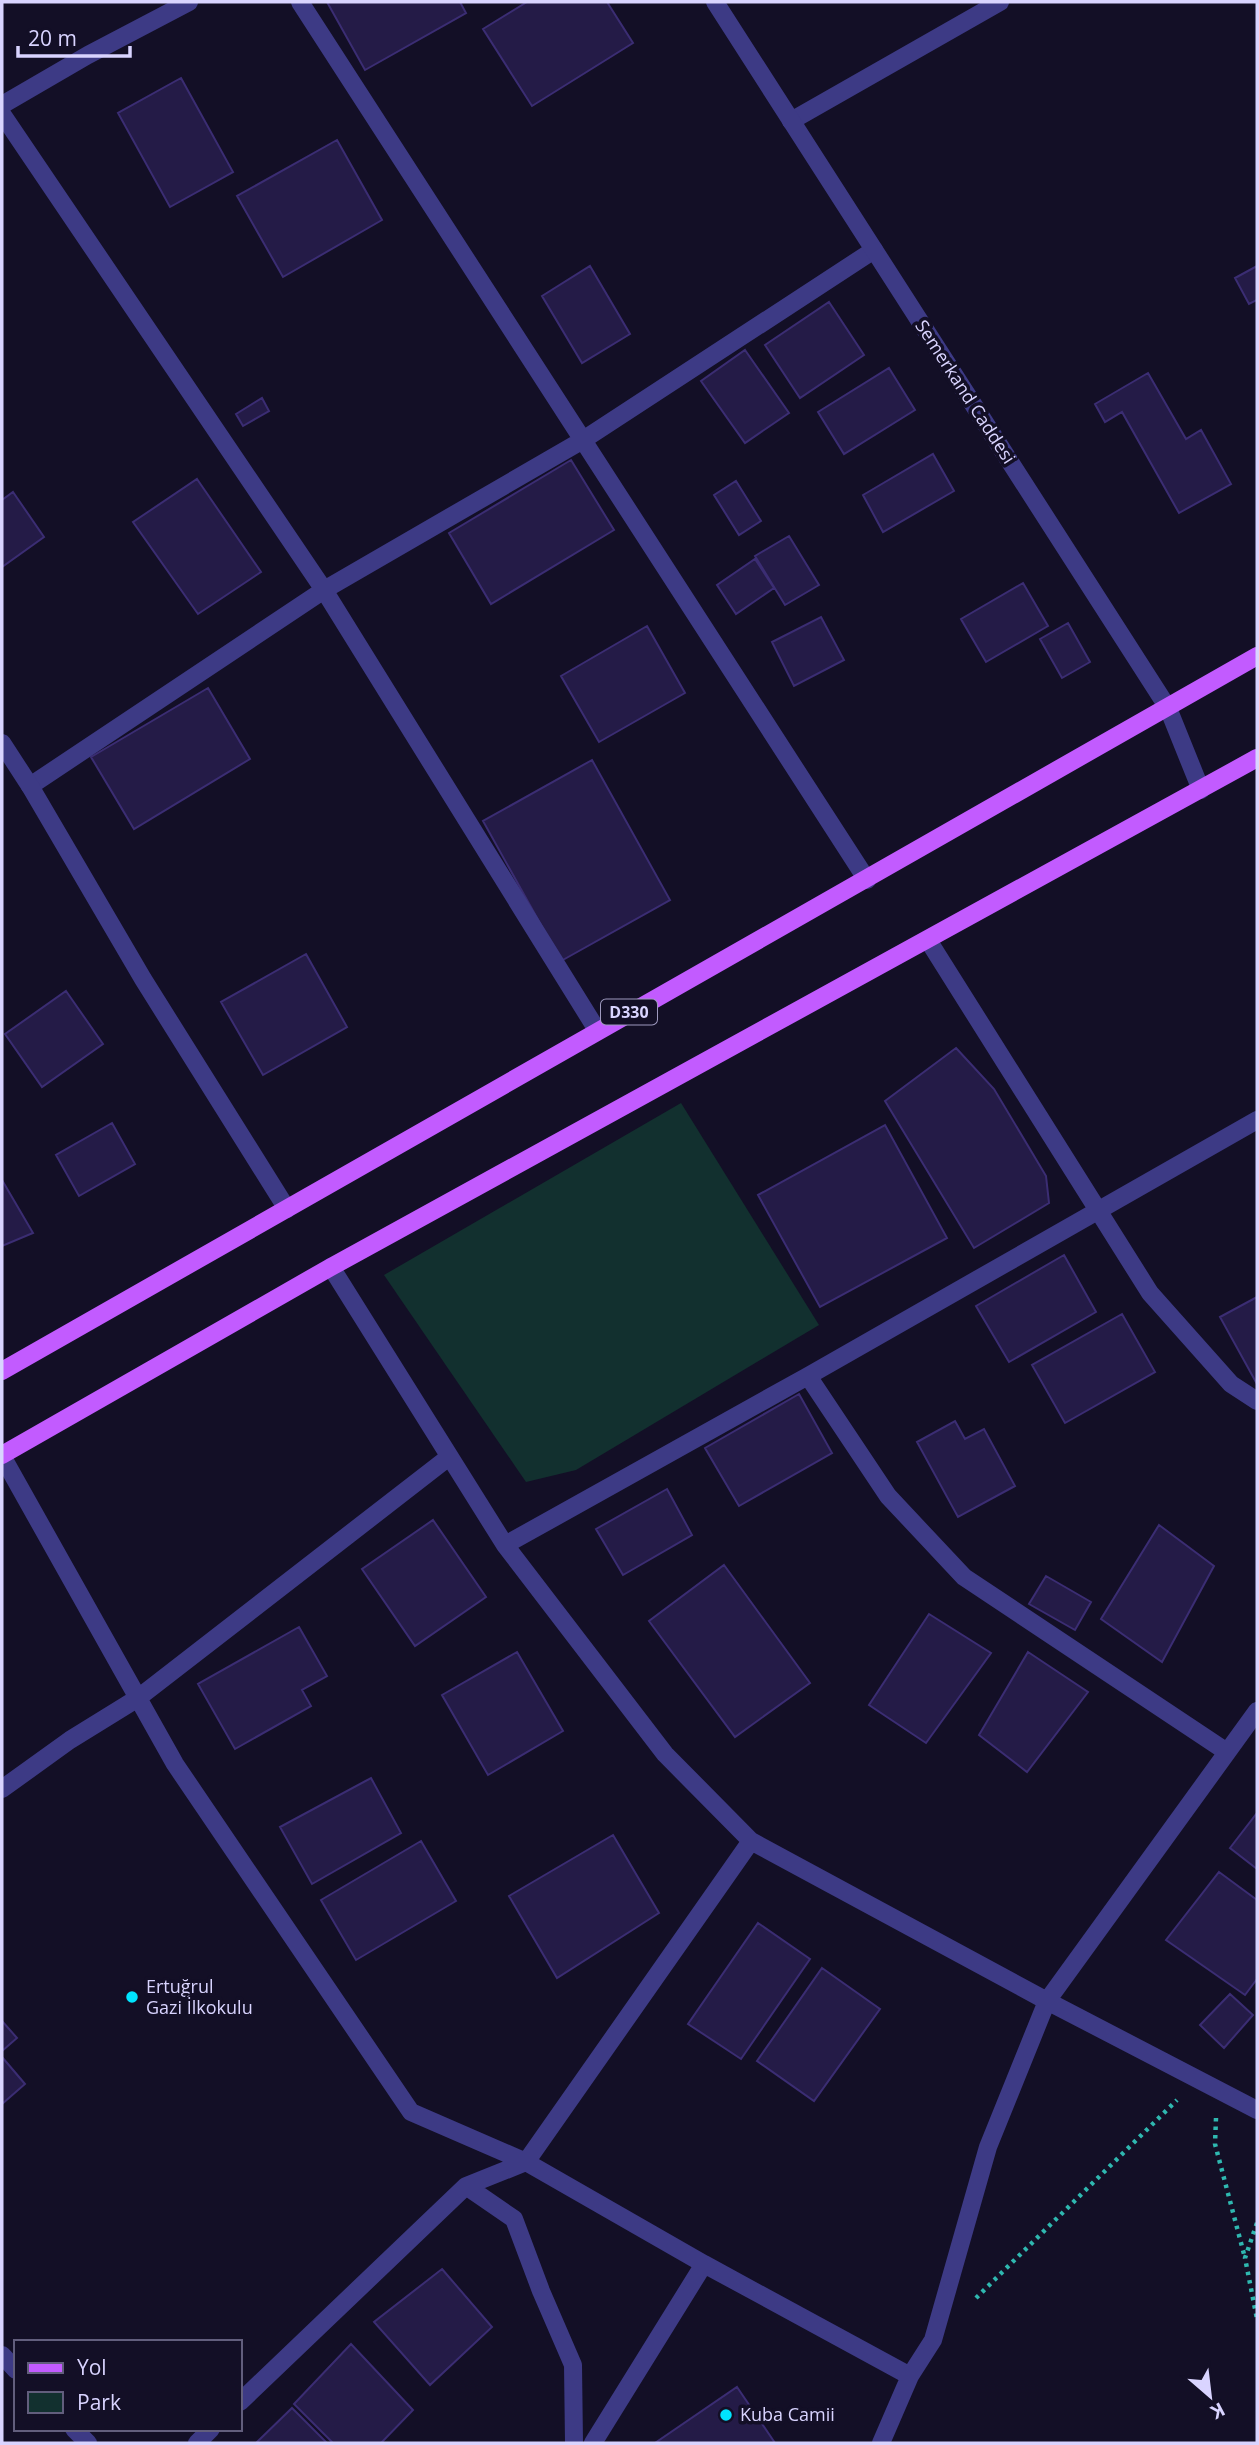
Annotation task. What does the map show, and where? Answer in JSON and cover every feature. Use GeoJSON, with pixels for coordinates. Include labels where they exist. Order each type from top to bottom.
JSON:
{"type":"FeatureCollection","features":[{"type":"Feature","properties":{"kind":"main road","name":"D330"},"geometry":{"type":"LineString","coordinates":[[2,1371],[1257,656]]}},
{"type":"Feature","properties":{"kind":"main road"},"geometry":{"type":"LineString","coordinates":[[2,1455],[331,1267],[1257,758]]}},
{"type":"Feature","properties":{"kind":"street"},"geometry":{"type":"LineString","coordinates":[[2,105],[88,55],[189,2]]}},
{"type":"Feature","properties":{"kind":"street"},"geometry":{"type":"LineString","coordinates":[[300,2],[867,880]]}},
{"type":"Feature","properties":{"kind":"street","name":"Semerkand Caddesi"},"geometry":{"type":"LineString","coordinates":[[715,2],[1168,708],[1201,790]]}},
{"type":"Feature","properties":{"kind":"street"},"geometry":{"type":"LineString","coordinates":[[791,121],[1000,2]]}},
{"type":"Feature","properties":{"kind":"street"},"geometry":{"type":"LineString","coordinates":[[2,114],[324,590],[597,1030]]}},
{"type":"Feature","properties":{"kind":"street"},"geometry":{"type":"LineString","coordinates":[[30,786],[324,590],[583,440],[874,250]]}},
{"type":"Feature","properties":{"kind":"street"},"geometry":{"type":"LineString","coordinates":[[2,743],[287,1209]]}},
{"type":"Feature","properties":{"kind":"street"},"geometry":{"type":"LineString","coordinates":[[928,940],[1150,1293],[1231,1384],[1257,1401]]}},
{"type":"Feature","properties":{"kind":"street"},"geometry":{"type":"LineString","coordinates":[[505,1545],[1257,1120]]}},
{"type":"Feature","properties":{"kind":"street"},"geometry":{"type":"LineString","coordinates":[[331,1267],[505,1545],[665,1754],[751,1842],[1257,2110]]}},
{"type":"Feature","properties":{"kind":"street"},"geometry":{"type":"LineString","coordinates":[[808,1376],[888,1496],[964,1577],[1227,1752]]}},
{"type":"Feature","properties":{"kind":"street"},"geometry":{"type":"LineString","coordinates":[[2,1455],[174,1764],[411,2112],[526,2162],[704,2264],[910,2376]]}},
{"type":"Feature","properties":{"kind":"street"},"geometry":{"type":"LineString","coordinates":[[2,1789],[70,1740],[138,1698],[449,1457]]}},
{"type":"Feature","properties":{"kind":"street"},"geometry":{"type":"LineString","coordinates":[[881,2443],[910,2376],[933,2340],[988,2147],[1047,2001],[1257,1711]]}},
{"type":"Feature","properties":{"kind":"street"},"geometry":{"type":"LineString","coordinates":[[242,2400],[466,2186],[526,2162],[751,1842]]}},
{"type":"Feature","properties":{"kind":"street"},"geometry":{"type":"LineString","coordinates":[[466,2186],[514,2219],[573,2365],[574,2443]]}},
{"type":"Feature","properties":{"kind":"street"},"geometry":{"type":"LineString","coordinates":[[593,2443],[704,2264]]}},
{"type":"Feature","properties":{"kind":"street"},"geometry":{"type":"LineString","coordinates":[[2,2355],[14,2368]]}},
{"type":"Feature","properties":{"kind":"path"},"geometry":{"type":"LineString","coordinates":[[972,2301],[1198,2080]]}},
{"type":"Feature","properties":{"kind":"path"},"geometry":{"type":"LineString","coordinates":[[1215,2144],[1245,2258],[1257,2319]]}},
{"type":"Feature","properties":{"kind":"path"},"geometry":{"type":"LineString","coordinates":[[1245,2258],[1257,2223]]}},
{"type":"Feature","properties":{"kind":"green space"},"geometry":{"type":"Polygon","coordinates":[[[681,1103],[819,1325],[576,1470],[526,1482],[384,1275],[681,1103]]]}},
{"type":"Feature","properties":{"kind":"building"},"geometry":{"type":"Polygon","coordinates":[[[327,2],[460,2],[466,13],[365,70],[327,2]]]}},
{"type":"Feature","properties":{"kind":"building"},"geometry":{"type":"Polygon","coordinates":[[[527,2],[607,2],[633,43],[532,106],[483,29],[527,2]]]}},
{"type":"Feature","properties":{"kind":"building"},"geometry":{"type":"Polygon","coordinates":[[[181,78],[233,172],[170,207],[118,113],[181,78]]]}},
{"type":"Feature","properties":{"kind":"building"},"geometry":{"type":"Polygon","coordinates":[[[337,140],[382,220],[283,277],[237,196],[337,140]]]}},
{"type":"Feature","properties":{"kind":"building"},"geometry":{"type":"Polygon","coordinates":[[[590,266],[630,334],[582,363],[542,296],[590,266]]]}},
{"type":"Feature","properties":{"kind":"building"},"geometry":{"type":"Polygon","coordinates":[[[1257,266],[1257,300],[1249,304],[1235,278],[1257,266]]]}},
{"type":"Feature","properties":{"kind":"building"},"geometry":{"type":"Polygon","coordinates":[[[829,302],[864,355],[800,398],[765,345],[829,302]]]}},
{"type":"Feature","properties":{"kind":"building"},"geometry":{"type":"Polygon","coordinates":[[[745,350],[789,413],[745,443],[701,381],[745,350]]]}},
{"type":"Feature","properties":{"kind":"building"},"geometry":{"type":"Polygon","coordinates":[[[889,368],[915,410],[844,454],[818,412],[889,368]]]}},
{"type":"Feature","properties":{"kind":"building"},"geometry":{"type":"Polygon","coordinates":[[[1148,373],[1186,439],[1201,430],[1231,484],[1179,513],[1122,412],[1105,422],[1095,404],[1148,373]]]}},
{"type":"Feature","properties":{"kind":"building"},"geometry":{"type":"Polygon","coordinates":[[[262,398],[269,411],[243,426],[236,414],[262,398]]]}},
{"type":"Feature","properties":{"kind":"building"},"geometry":{"type":"Polygon","coordinates":[[[933,454],[954,491],[883,532],[863,495],[933,454]]]}},
{"type":"Feature","properties":{"kind":"building"},"geometry":{"type":"Polygon","coordinates":[[[571,460],[614,530],[491,604],[449,533],[571,460]]]}},
{"type":"Feature","properties":{"kind":"building"},"geometry":{"type":"Polygon","coordinates":[[[197,479],[261,572],[198,614],[133,522],[197,479]]]}},
{"type":"Feature","properties":{"kind":"building"},"geometry":{"type":"Polygon","coordinates":[[[736,481],[761,521],[739,535],[714,495],[736,481]]]}},
{"type":"Feature","properties":{"kind":"building"},"geometry":{"type":"Polygon","coordinates":[[[13,492],[44,537],[2,567],[2,500],[13,492]]]}},
{"type":"Feature","properties":{"kind":"building"},"geometry":{"type":"Polygon","coordinates":[[[789,536],[819,585],[785,605],[755,556],[789,536]]]}},
{"type":"Feature","properties":{"kind":"building"},"geometry":{"type":"Polygon","coordinates":[[[755,559],[774,588],[736,614],[717,585],[755,559]]]}},
{"type":"Feature","properties":{"kind":"building"},"geometry":{"type":"Polygon","coordinates":[[[1023,583],[1048,626],[986,662],[961,619],[1023,583]]]}},
{"type":"Feature","properties":{"kind":"building"},"geometry":{"type":"Polygon","coordinates":[[[821,617],[844,660],[794,686],[772,642],[821,617]]]}},
{"type":"Feature","properties":{"kind":"building"},"geometry":{"type":"Polygon","coordinates":[[[1068,623],[1090,662],[1062,678],[1040,639],[1068,623]]]}},
{"type":"Feature","properties":{"kind":"building"},"geometry":{"type":"Polygon","coordinates":[[[647,626],[685,693],[599,742],[561,676],[647,626]]]}},
{"type":"Feature","properties":{"kind":"building"},"geometry":{"type":"Polygon","coordinates":[[[208,688],[250,759],[134,829],[91,757],[208,688]]]}},
{"type":"Feature","properties":{"kind":"building"},"geometry":{"type":"Polygon","coordinates":[[[592,760],[670,900],[561,961],[483,821],[592,760]]]}},
{"type":"Feature","properties":{"kind":"building"},"geometry":{"type":"Polygon","coordinates":[[[306,954],[347,1027],[263,1075],[221,1002],[306,954]]]}},
{"type":"Feature","properties":{"kind":"building"},"geometry":{"type":"Polygon","coordinates":[[[66,991],[103,1044],[42,1087],[5,1034],[66,991]]]}},
{"type":"Feature","properties":{"kind":"building"},"geometry":{"type":"Polygon","coordinates":[[[956,1048],[994,1089],[1046,1176],[1049,1203],[974,1248],[885,1101],[956,1048]]]}},
{"type":"Feature","properties":{"kind":"building"},"geometry":{"type":"Polygon","coordinates":[[[112,1123],[135,1164],[79,1196],[56,1155],[112,1123]]]}},
{"type":"Feature","properties":{"kind":"building"},"geometry":{"type":"Polygon","coordinates":[[[885,1125],[947,1238],[820,1307],[758,1195],[885,1125]]]}},
{"type":"Feature","properties":{"kind":"building"},"geometry":{"type":"Polygon","coordinates":[[[2,1180],[33,1233],[2,1246],[2,1180]]]}},
{"type":"Feature","properties":{"kind":"building"},"geometry":{"type":"Polygon","coordinates":[[[1064,1255],[1096,1312],[1009,1362],[976,1306],[1064,1255]]]}},
{"type":"Feature","properties":{"kind":"building"},"geometry":{"type":"Polygon","coordinates":[[[1257,1297],[1257,1384],[1220,1317],[1257,1297]]]}},
{"type":"Feature","properties":{"kind":"building"},"geometry":{"type":"Polygon","coordinates":[[[1122,1314],[1155,1372],[1065,1423],[1032,1365],[1122,1314]]]}},
{"type":"Feature","properties":{"kind":"building"},"geometry":{"type":"Polygon","coordinates":[[[799,1394],[832,1453],[739,1506],[705,1448],[799,1394]]]}},
{"type":"Feature","properties":{"kind":"building"},"geometry":{"type":"Polygon","coordinates":[[[955,1421],[965,1439],[984,1429],[1015,1486],[958,1517],[917,1442],[955,1421]]]}},
{"type":"Feature","properties":{"kind":"building"},"geometry":{"type":"Polygon","coordinates":[[[667,1489],[692,1535],[623,1575],[596,1529],[667,1489]]]}},
{"type":"Feature","properties":{"kind":"building"},"geometry":{"type":"Polygon","coordinates":[[[433,1520],[486,1597],[415,1646],[362,1569],[433,1520]]]}},
{"type":"Feature","properties":{"kind":"building"},"geometry":{"type":"Polygon","coordinates":[[[1159,1525],[1214,1566],[1162,1662],[1101,1619],[1159,1525]]]}},
{"type":"Feature","properties":{"kind":"building"},"geometry":{"type":"Polygon","coordinates":[[[724,1565],[810,1683],[735,1737],[649,1621],[724,1565]]]}},
{"type":"Feature","properties":{"kind":"building"},"geometry":{"type":"Polygon","coordinates":[[[1046,1576],[1091,1602],[1075,1630],[1029,1604],[1046,1576]]]}},
{"type":"Feature","properties":{"kind":"building"},"geometry":{"type":"Polygon","coordinates":[[[929,1614],[991,1653],[926,1743],[869,1705],[929,1614]]]}},
{"type":"Feature","properties":{"kind":"building"},"geometry":{"type":"Polygon","coordinates":[[[299,1627],[327,1676],[302,1690],[311,1706],[235,1749],[198,1684],[299,1627]]]}},
{"type":"Feature","properties":{"kind":"building"},"geometry":{"type":"Polygon","coordinates":[[[517,1652],[563,1731],[488,1775],[442,1695],[517,1652]]]}},
{"type":"Feature","properties":{"kind":"building"},"geometry":{"type":"Polygon","coordinates":[[[1028,1652],[1088,1692],[1027,1772],[979,1735],[1028,1652]]]}},
{"type":"Feature","properties":{"kind":"building"},"geometry":{"type":"Polygon","coordinates":[[[371,1778],[401,1833],[312,1884],[280,1827],[371,1778]]]}},
{"type":"Feature","properties":{"kind":"building"},"geometry":{"type":"Polygon","coordinates":[[[1257,1813],[1257,1869],[1230,1848],[1257,1813]]]}},
{"type":"Feature","properties":{"kind":"building"},"geometry":{"type":"Polygon","coordinates":[[[613,1835],[659,1913],[557,1978],[509,1896],[613,1835]]]}},
{"type":"Feature","properties":{"kind":"building"},"geometry":{"type":"Polygon","coordinates":[[[421,1841],[456,1901],[356,1960],[321,1900],[421,1841]]]}},
{"type":"Feature","properties":{"kind":"building"},"geometry":{"type":"Polygon","coordinates":[[[1219,1872],[1257,1900],[1257,1979],[1245,1995],[1166,1940],[1219,1872]]]}},
{"type":"Feature","properties":{"kind":"building"},"geometry":{"type":"Polygon","coordinates":[[[758,1923],[810,1959],[741,2059],[688,2024],[758,1923]]]}},
{"type":"Feature","properties":{"kind":"building"},"geometry":{"type":"Polygon","coordinates":[[[822,1968],[880,2009],[814,2101],[757,2061],[822,1968]]]}},
{"type":"Feature","properties":{"kind":"building"},"geometry":{"type":"Polygon","coordinates":[[[1230,1994],[1253,2015],[1224,2048],[1200,2025],[1230,1994]]]}},
{"type":"Feature","properties":{"kind":"building"},"geometry":{"type":"Polygon","coordinates":[[[2,2021],[17,2038],[2,2051],[2,2021]]]}},
{"type":"Feature","properties":{"kind":"building"},"geometry":{"type":"Polygon","coordinates":[[[2,2057],[25,2084],[2,2104],[2,2057]]]}},
{"type":"Feature","properties":{"kind":"building"},"geometry":{"type":"Polygon","coordinates":[[[442,2269],[492,2327],[430,2385],[374,2322],[442,2269]]]}},
{"type":"Feature","properties":{"kind":"building"},"geometry":{"type":"Polygon","coordinates":[[[351,2344],[413,2410],[381,2443],[333,2443],[294,2404],[351,2344]]]}},
{"type":"Feature","properties":{"kind":"building","name":"Kuba Camii"},"geometry":{"type":"Polygon","coordinates":[[[737,2387],[775,2443],[655,2443],[737,2387]]]}},
{"type":"Feature","properties":{"kind":"building"},"geometry":{"type":"Polygon","coordinates":[[[292,2408],[327,2443],[256,2443],[292,2408]]]}},
{"type":"Feature","properties":{"kind":"place","name":"Ertuğrul Gazi İlkokulu"},"geometry":{"type":"Point","coordinates":[132,1997]}},
{"type":"Feature","properties":{"kind":"place","name":"Kuba Camii"},"geometry":{"type":"Point","coordinates":[726,2415]}}]}
